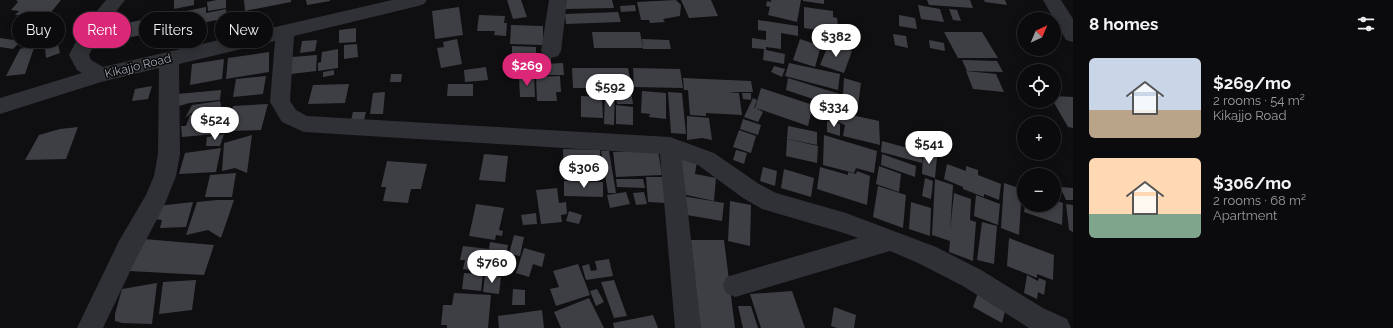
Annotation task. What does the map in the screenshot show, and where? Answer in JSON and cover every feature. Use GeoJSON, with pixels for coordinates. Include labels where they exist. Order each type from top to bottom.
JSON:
{"type":"FeatureCollection","features":[{"type":"Feature","properties":{"kind":"street"},"geometry":{"type":"LineString","coordinates":[[101,75],[84,65],[79,55],[84,41],[104,12],[116,0]]}},
{"type":"Feature","properties":{"kind":"street","name":"Kikajjo Road"},"geometry":{"type":"LineString","coordinates":[[0,106],[101,75],[418,0]]}},
{"type":"Feature","properties":{"kind":"street"},"geometry":{"type":"LineString","coordinates":[[551,50],[558,0]]}},
{"type":"Feature","properties":{"kind":"street"},"geometry":{"type":"LineString","coordinates":[[1052,0],[1073,35]]}},
{"type":"Feature","properties":{"kind":"street"},"geometry":{"type":"LineString","coordinates":[[285,32],[280,102],[290,116],[304,124],[670,146],[706,159],[751,191],[770,202],[846,223],[927,255],[972,278],[1034,317],[1058,328]]}},
{"type":"Feature","properties":{"kind":"street"},"geometry":{"type":"LineString","coordinates":[[90,328],[128,249],[156,199],[165,176],[169,154],[169,59]]}},
{"type":"Feature","properties":{"kind":"street"},"geometry":{"type":"LineString","coordinates":[[670,146],[688,328]]}},
{"type":"Feature","properties":{"kind":"street"},"geometry":{"type":"LineString","coordinates":[[735,285],[890,240]]}},
{"type":"Feature","properties":{"kind":"building"},"geometry":{"type":"Polygon","coordinates":[[[16,0],[61,0],[51,12],[18,12],[19,11],[11,10],[18,2],[16,0]]]}},
{"type":"Feature","properties":{"kind":"building"},"geometry":{"type":"Polygon","coordinates":[[[174,0],[194,0],[194,5],[174,9],[174,0]]]}},
{"type":"Feature","properties":{"kind":"building"},"geometry":{"type":"Polygon","coordinates":[[[226,0],[226,8],[208,11],[207,2],[226,0]]]}},
{"type":"Feature","properties":{"kind":"building"},"geometry":{"type":"Polygon","coordinates":[[[244,0],[291,0],[291,2],[245,11],[244,0]]]}},
{"type":"Feature","properties":{"kind":"building"},"geometry":{"type":"Polygon","coordinates":[[[306,0],[330,0],[330,1],[307,5],[306,0]]]}},
{"type":"Feature","properties":{"kind":"building"},"geometry":{"type":"Polygon","coordinates":[[[507,0],[521,0],[527,17],[513,19],[507,0]]]}},
{"type":"Feature","properties":{"kind":"building"},"geometry":{"type":"Polygon","coordinates":[[[566,0],[612,0],[614,8],[566,9],[566,0]]]}},
{"type":"Feature","properties":{"kind":"building"},"geometry":{"type":"Polygon","coordinates":[[[676,0],[681,5],[680,16],[663,19],[665,22],[650,23],[649,20],[641,20],[637,2],[676,0]]]}},
{"type":"Feature","properties":{"kind":"building"},"geometry":{"type":"Polygon","coordinates":[[[681,0],[711,0],[718,16],[689,18],[681,0]]]}},
{"type":"Feature","properties":{"kind":"building"},"geometry":{"type":"Polygon","coordinates":[[[771,0],[801,0],[797,22],[768,15],[770,7],[766,6],[767,1],[771,2],[771,0]]]}},
{"type":"Feature","properties":{"kind":"building"},"geometry":{"type":"Polygon","coordinates":[[[824,0],[824,4],[803,1],[824,0]]]}},
{"type":"Feature","properties":{"kind":"building"},"geometry":{"type":"Polygon","coordinates":[[[927,0],[970,0],[973,8],[929,5],[927,0]]]}},
{"type":"Feature","properties":{"kind":"building"},"geometry":{"type":"Polygon","coordinates":[[[984,0],[1005,0],[1007,5],[985,2],[984,0]]]}},
{"type":"Feature","properties":{"kind":"building"},"geometry":{"type":"Polygon","coordinates":[[[635,5],[636,11],[621,12],[620,6],[635,5]]]}},
{"type":"Feature","properties":{"kind":"building"},"geometry":{"type":"Polygon","coordinates":[[[918,5],[940,9],[944,22],[921,19],[918,5]]]}},
{"type":"Feature","properties":{"kind":"building"},"geometry":{"type":"Polygon","coordinates":[[[206,7],[206,12],[181,12],[206,7]]]}},
{"type":"Feature","properties":{"kind":"building"},"geometry":{"type":"Polygon","coordinates":[[[459,7],[463,35],[435,39],[432,11],[459,7]]]}},
{"type":"Feature","properties":{"kind":"building"},"geometry":{"type":"Polygon","coordinates":[[[804,7],[833,11],[833,17],[837,18],[839,33],[804,28],[804,7]]]}},
{"type":"Feature","properties":{"kind":"building"},"geometry":{"type":"Polygon","coordinates":[[[226,9],[226,12],[215,12],[215,20],[207,22],[207,13],[226,9]]]}},
{"type":"Feature","properties":{"kind":"building"},"geometry":{"type":"Polygon","coordinates":[[[949,9],[957,10],[961,21],[953,20],[949,9]]]}},
{"type":"Feature","properties":{"kind":"building"},"geometry":{"type":"Polygon","coordinates":[[[618,12],[621,22],[566,24],[565,14],[618,12]]]}},
{"type":"Feature","properties":{"kind":"building"},"geometry":{"type":"Polygon","coordinates":[[[479,15],[505,16],[504,23],[507,23],[506,36],[494,35],[495,31],[477,31],[479,15]]]}},
{"type":"Feature","properties":{"kind":"building"},"geometry":{"type":"Polygon","coordinates":[[[899,15],[915,18],[917,29],[899,26],[899,15]]]}},
{"type":"Feature","properties":{"kind":"building"},"geometry":{"type":"Polygon","coordinates":[[[758,20],[798,26],[798,36],[781,33],[781,49],[766,47],[766,50],[785,54],[784,64],[763,60],[764,49],[752,48],[752,38],[766,40],[766,31],[758,30],[758,20]]]}},
{"type":"Feature","properties":{"kind":"building"},"geometry":{"type":"Polygon","coordinates":[[[139,21],[139,35],[131,37],[131,22],[139,21]]]}},
{"type":"Feature","properties":{"kind":"building"},"geometry":{"type":"Polygon","coordinates":[[[511,25],[543,26],[543,45],[510,44],[511,25]]]}},
{"type":"Feature","properties":{"kind":"building"},"geometry":{"type":"Polygon","coordinates":[[[356,28],[356,42],[339,43],[339,30],[356,28]]]}},
{"type":"Feature","properties":{"kind":"building"},"geometry":{"type":"Polygon","coordinates":[[[592,32],[640,32],[643,48],[594,48],[592,32]]]}},
{"type":"Feature","properties":{"kind":"building"},"geometry":{"type":"Polygon","coordinates":[[[944,32],[982,32],[998,58],[958,58],[944,32]]]}},
{"type":"Feature","properties":{"kind":"building"},"geometry":{"type":"Polygon","coordinates":[[[893,34],[906,36],[908,48],[895,45],[893,34]]]}},
{"type":"Feature","properties":{"kind":"building"},"geometry":{"type":"Polygon","coordinates":[[[0,38],[12,40],[13,49],[0,47],[0,38]]]}},
{"type":"Feature","properties":{"kind":"building"},"geometry":{"type":"Polygon","coordinates":[[[457,39],[462,64],[441,68],[437,48],[444,47],[443,42],[457,39]]]}},
{"type":"Feature","properties":{"kind":"building"},"geometry":{"type":"Polygon","coordinates":[[[642,39],[669,40],[671,49],[643,49],[642,39]]]}},
{"type":"Feature","properties":{"kind":"building"},"geometry":{"type":"Polygon","coordinates":[[[800,39],[821,46],[815,67],[793,60],[800,39]]]}},
{"type":"Feature","properties":{"kind":"building"},"geometry":{"type":"Polygon","coordinates":[[[317,40],[315,51],[300,53],[302,41],[317,40]]]}},
{"type":"Feature","properties":{"kind":"building"},"geometry":{"type":"Polygon","coordinates":[[[929,40],[944,43],[945,51],[930,48],[929,40]]]}},
{"type":"Feature","properties":{"kind":"building"},"geometry":{"type":"Polygon","coordinates":[[[829,43],[852,51],[844,73],[820,65],[829,43]]]}},
{"type":"Feature","properties":{"kind":"building"},"geometry":{"type":"Polygon","coordinates":[[[357,44],[358,57],[344,59],[344,45],[357,44]]]}},
{"type":"Feature","properties":{"kind":"building"},"geometry":{"type":"Polygon","coordinates":[[[512,46],[536,47],[536,54],[512,54],[512,46]]]}},
{"type":"Feature","properties":{"kind":"building"},"geometry":{"type":"Polygon","coordinates":[[[34,48],[25,74],[6,76],[20,49],[34,48]]]}},
{"type":"Feature","properties":{"kind":"building"},"geometry":{"type":"Polygon","coordinates":[[[45,48],[59,48],[60,53],[46,58],[45,48]]]}},
{"type":"Feature","properties":{"kind":"building"},"geometry":{"type":"Polygon","coordinates":[[[338,49],[338,68],[318,71],[318,63],[321,62],[322,52],[338,49]]]}},
{"type":"Feature","properties":{"kind":"building"},"geometry":{"type":"Polygon","coordinates":[[[269,52],[269,72],[226,79],[228,58],[269,52]]]}},
{"type":"Feature","properties":{"kind":"building"},"geometry":{"type":"Polygon","coordinates":[[[317,55],[316,71],[291,74],[292,57],[317,55]]]}},
{"type":"Feature","properties":{"kind":"building"},"geometry":{"type":"Polygon","coordinates":[[[551,55],[551,63],[543,63],[544,73],[521,74],[519,56],[551,55]]]}},
{"type":"Feature","properties":{"kind":"building"},"geometry":{"type":"Polygon","coordinates":[[[224,59],[222,79],[190,85],[192,64],[224,59]]]}},
{"type":"Feature","properties":{"kind":"building"},"geometry":{"type":"Polygon","coordinates":[[[962,60],[997,61],[1003,72],[967,71],[962,60]]]}},
{"type":"Feature","properties":{"kind":"building"},"geometry":{"type":"Polygon","coordinates":[[[563,63],[564,75],[547,75],[546,64],[563,63]]]}},
{"type":"Feature","properties":{"kind":"building"},"geometry":{"type":"Polygon","coordinates":[[[789,63],[840,74],[838,90],[785,76],[789,63]]]}},
{"type":"Feature","properties":{"kind":"building"},"geometry":{"type":"Polygon","coordinates":[[[774,66],[785,69],[782,77],[771,72],[774,66]]]}},
{"type":"Feature","properties":{"kind":"building"},"geometry":{"type":"Polygon","coordinates":[[[486,67],[488,80],[465,82],[464,70],[486,67]]]}},
{"type":"Feature","properties":{"kind":"building"},"geometry":{"type":"Polygon","coordinates":[[[572,68],[628,68],[632,88],[573,88],[572,68]]]}},
{"type":"Feature","properties":{"kind":"building"},"geometry":{"type":"Polygon","coordinates":[[[633,68],[680,69],[683,88],[634,87],[633,68]]]}},
{"type":"Feature","properties":{"kind":"building"},"geometry":{"type":"Polygon","coordinates":[[[334,70],[334,75],[323,77],[323,72],[334,70]]]}},
{"type":"Feature","properties":{"kind":"building"},"geometry":{"type":"Polygon","coordinates":[[[966,71],[996,74],[1004,92],[973,89],[966,71]]]}},
{"type":"Feature","properties":{"kind":"building"},"geometry":{"type":"Polygon","coordinates":[[[391,74],[402,74],[401,82],[390,82],[391,74]]]}},
{"type":"Feature","properties":{"kind":"building"},"geometry":{"type":"Polygon","coordinates":[[[266,76],[263,94],[233,97],[236,79],[266,76]]]}},
{"type":"Feature","properties":{"kind":"building"},"geometry":{"type":"Polygon","coordinates":[[[534,76],[535,97],[520,97],[519,77],[534,76]]]}},
{"type":"Feature","properties":{"kind":"building"},"geometry":{"type":"Polygon","coordinates":[[[560,76],[561,92],[556,92],[557,101],[537,101],[536,77],[560,76]]]}},
{"type":"Feature","properties":{"kind":"building"},"geometry":{"type":"Polygon","coordinates":[[[683,78],[751,81],[753,92],[728,92],[739,93],[742,115],[706,113],[706,116],[690,115],[688,90],[684,90],[683,78]]]}},
{"type":"Feature","properties":{"kind":"building"},"geometry":{"type":"Polygon","coordinates":[[[788,78],[843,95],[844,78],[861,83],[857,113],[847,111],[845,119],[847,114],[879,121],[880,145],[843,136],[845,125],[836,121],[827,120],[828,104],[786,90],[788,78]]]}},
{"type":"Feature","properties":{"kind":"building"},"geometry":{"type":"Polygon","coordinates":[[[349,84],[345,103],[308,104],[313,85],[349,84]]]}},
{"type":"Feature","properties":{"kind":"building"},"geometry":{"type":"Polygon","coordinates":[[[448,84],[473,84],[473,96],[447,96],[448,84]]]}},
{"type":"Feature","properties":{"kind":"building"},"geometry":{"type":"Polygon","coordinates":[[[152,86],[148,99],[132,101],[135,89],[152,86]]]}},
{"type":"Feature","properties":{"kind":"building"},"geometry":{"type":"Polygon","coordinates":[[[761,88],[813,105],[808,126],[756,108],[763,112],[758,122],[744,117],[753,98],[757,100],[755,108],[761,88]]]}},
{"type":"Feature","properties":{"kind":"building"},"geometry":{"type":"Polygon","coordinates":[[[221,90],[220,100],[189,103],[173,108],[177,94],[221,90]]]}},
{"type":"Feature","properties":{"kind":"building"},"geometry":{"type":"Polygon","coordinates":[[[605,91],[615,92],[614,125],[604,124],[605,91]]]}},
{"type":"Feature","properties":{"kind":"building"},"geometry":{"type":"Polygon","coordinates":[[[615,91],[631,91],[633,104],[617,104],[615,91]]]}},
{"type":"Feature","properties":{"kind":"building"},"geometry":{"type":"Polygon","coordinates":[[[642,91],[666,93],[666,119],[649,117],[650,114],[641,113],[642,91]]]}},
{"type":"Feature","properties":{"kind":"building"},"geometry":{"type":"Polygon","coordinates":[[[385,92],[383,114],[370,114],[373,93],[385,92]]]}},
{"type":"Feature","properties":{"kind":"building"},"geometry":{"type":"Polygon","coordinates":[[[668,92],[682,93],[686,134],[671,133],[668,92]]]}},
{"type":"Feature","properties":{"kind":"building"},"geometry":{"type":"Polygon","coordinates":[[[742,93],[751,93],[751,100],[743,99],[742,93]]]}},
{"type":"Feature","properties":{"kind":"building"},"geometry":{"type":"Polygon","coordinates":[[[581,96],[602,97],[603,118],[581,117],[581,96]]]}},
{"type":"Feature","properties":{"kind":"building"},"geometry":{"type":"Polygon","coordinates":[[[1061,96],[1073,97],[1073,128],[1068,127],[1057,108],[1061,108],[1061,96]]]}},
{"type":"Feature","properties":{"kind":"building"},"geometry":{"type":"Polygon","coordinates":[[[220,101],[222,110],[191,113],[185,118],[192,105],[220,101]]]}},
{"type":"Feature","properties":{"kind":"building"},"geometry":{"type":"Polygon","coordinates":[[[268,104],[261,130],[225,131],[233,106],[268,104]]]}},
{"type":"Feature","properties":{"kind":"building"},"geometry":{"type":"Polygon","coordinates":[[[616,105],[633,107],[633,125],[616,124],[616,105]]]}},
{"type":"Feature","properties":{"kind":"building"},"geometry":{"type":"Polygon","coordinates":[[[220,111],[216,134],[182,137],[181,126],[186,126],[190,115],[220,111]]]}},
{"type":"Feature","properties":{"kind":"building"},"geometry":{"type":"Polygon","coordinates":[[[353,112],[366,112],[363,124],[350,124],[353,112]]]}},
{"type":"Feature","properties":{"kind":"building"},"geometry":{"type":"Polygon","coordinates":[[[687,116],[709,118],[712,140],[702,138],[687,140],[687,116]]]}},
{"type":"Feature","properties":{"kind":"building"},"geometry":{"type":"Polygon","coordinates":[[[743,119],[761,125],[758,135],[740,129],[743,119]]]}},
{"type":"Feature","properties":{"kind":"building"},"geometry":{"type":"Polygon","coordinates":[[[827,121],[840,124],[840,136],[827,132],[827,121]]]}},
{"type":"Feature","properties":{"kind":"building"},"geometry":{"type":"Polygon","coordinates":[[[788,126],[817,132],[817,145],[787,139],[788,126]]]}},
{"type":"Feature","properties":{"kind":"building"},"geometry":{"type":"Polygon","coordinates":[[[78,127],[66,159],[25,160],[39,135],[60,129],[78,127]]]}},
{"type":"Feature","properties":{"kind":"building"},"geometry":{"type":"Polygon","coordinates":[[[739,130],[756,136],[751,153],[733,147],[739,130]]]}},
{"type":"Feature","properties":{"kind":"building"},"geometry":{"type":"Polygon","coordinates":[[[224,134],[220,146],[206,146],[207,137],[224,134]]]}},
{"type":"Feature","properties":{"kind":"building"},"geometry":{"type":"Polygon","coordinates":[[[252,135],[247,173],[235,168],[222,171],[224,143],[252,135]]]}},
{"type":"Feature","properties":{"kind":"building"},"geometry":{"type":"Polygon","coordinates":[[[824,135],[877,151],[874,173],[856,168],[854,173],[823,165],[824,135]]]}},
{"type":"Feature","properties":{"kind":"building"},"geometry":{"type":"Polygon","coordinates":[[[787,139],[818,146],[817,163],[786,156],[787,139]]]}},
{"type":"Feature","properties":{"kind":"building"},"geometry":{"type":"Polygon","coordinates":[[[882,141],[922,152],[922,163],[881,152],[882,141]]]}},
{"type":"Feature","properties":{"kind":"building"},"geometry":{"type":"Polygon","coordinates":[[[221,148],[216,172],[179,174],[185,153],[221,148]]]}},
{"type":"Feature","properties":{"kind":"building"},"geometry":{"type":"Polygon","coordinates":[[[563,149],[600,150],[601,180],[564,180],[563,149]]]}},
{"type":"Feature","properties":{"kind":"building"},"geometry":{"type":"Polygon","coordinates":[[[736,150],[747,153],[744,164],[733,160],[736,150]]]}},
{"type":"Feature","properties":{"kind":"building"},"geometry":{"type":"Polygon","coordinates":[[[601,151],[609,151],[616,193],[608,193],[601,151]]]}},
{"type":"Feature","properties":{"kind":"building"},"geometry":{"type":"Polygon","coordinates":[[[658,151],[662,175],[616,177],[613,152],[658,151]]]}},
{"type":"Feature","properties":{"kind":"building"},"geometry":{"type":"Polygon","coordinates":[[[923,153],[937,157],[935,178],[922,174],[923,153]]]}},
{"type":"Feature","properties":{"kind":"building"},"geometry":{"type":"Polygon","coordinates":[[[484,154],[508,156],[505,182],[479,180],[484,154]]]}},
{"type":"Feature","properties":{"kind":"building"},"geometry":{"type":"Polygon","coordinates":[[[882,154],[916,166],[915,177],[881,165],[882,154]]]}},
{"type":"Feature","properties":{"kind":"building"},"geometry":{"type":"Polygon","coordinates":[[[676,157],[697,161],[695,174],[716,178],[714,201],[682,194],[676,157]]]}},
{"type":"Feature","properties":{"kind":"building"},"geometry":{"type":"Polygon","coordinates":[[[387,161],[427,164],[421,189],[411,189],[408,203],[383,201],[386,187],[381,187],[387,161]]]}},
{"type":"Feature","properties":{"kind":"building"},"geometry":{"type":"Polygon","coordinates":[[[947,164],[966,171],[966,166],[978,170],[978,175],[1001,184],[999,200],[984,194],[984,197],[963,189],[963,187],[944,179],[947,164]]]}},
{"type":"Feature","properties":{"kind":"building"},"geometry":{"type":"Polygon","coordinates":[[[879,166],[901,174],[899,192],[876,184],[879,166]]]}},
{"type":"Feature","properties":{"kind":"building"},"geometry":{"type":"Polygon","coordinates":[[[763,167],[777,171],[775,186],[760,181],[763,167]]]}},
{"type":"Feature","properties":{"kind":"building"},"geometry":{"type":"Polygon","coordinates":[[[820,167],[848,175],[848,172],[856,174],[857,171],[870,176],[867,205],[817,189],[820,167]]]}},
{"type":"Feature","properties":{"kind":"building"},"geometry":{"type":"Polygon","coordinates":[[[784,169],[814,178],[811,197],[781,188],[784,169]]]}},
{"type":"Feature","properties":{"kind":"building"},"geometry":{"type":"Polygon","coordinates":[[[236,173],[232,197],[205,197],[210,175],[236,173]]]}},
{"type":"Feature","properties":{"kind":"building"},"geometry":{"type":"Polygon","coordinates":[[[646,177],[663,177],[665,203],[648,202],[646,177]]]}},
{"type":"Feature","properties":{"kind":"building"},"geometry":{"type":"Polygon","coordinates":[[[925,178],[933,181],[931,199],[922,196],[925,178]]]}},
{"type":"Feature","properties":{"kind":"building"},"geometry":{"type":"Polygon","coordinates":[[[616,179],[643,179],[645,188],[617,187],[616,179]]]}},
{"type":"Feature","properties":{"kind":"building"},"geometry":{"type":"Polygon","coordinates":[[[935,179],[953,185],[950,231],[954,193],[971,199],[970,220],[976,222],[973,261],[949,252],[950,241],[932,235],[935,179]]]}},
{"type":"Feature","properties":{"kind":"building"},"geometry":{"type":"Polygon","coordinates":[[[564,181],[603,182],[603,197],[564,196],[564,181]]]}},
{"type":"Feature","properties":{"kind":"building"},"geometry":{"type":"Polygon","coordinates":[[[1004,183],[1017,187],[1017,212],[1020,212],[1019,235],[1001,228],[1004,183]]]}},
{"type":"Feature","properties":{"kind":"building"},"geometry":{"type":"Polygon","coordinates":[[[878,186],[906,195],[903,228],[873,217],[878,186]]]}},
{"type":"Feature","properties":{"kind":"building"},"geometry":{"type":"Polygon","coordinates":[[[1061,187],[1073,188],[1073,200],[1066,200],[1061,187]]]}},
{"type":"Feature","properties":{"kind":"building"},"geometry":{"type":"Polygon","coordinates":[[[557,188],[559,203],[566,202],[567,214],[561,215],[562,222],[541,224],[536,190],[557,188]]]}},
{"type":"Feature","properties":{"kind":"building"},"geometry":{"type":"Polygon","coordinates":[[[626,192],[630,204],[610,208],[607,195],[626,192]]]}},
{"type":"Feature","properties":{"kind":"building"},"geometry":{"type":"Polygon","coordinates":[[[644,192],[647,204],[636,205],[633,193],[644,192]]]}},
{"type":"Feature","properties":{"kind":"building"},"geometry":{"type":"Polygon","coordinates":[[[976,195],[1000,204],[998,225],[974,216],[976,195]]]}},
{"type":"Feature","properties":{"kind":"building"},"geometry":{"type":"Polygon","coordinates":[[[682,196],[724,203],[722,221],[681,214],[682,196]]]}},
{"type":"Feature","properties":{"kind":"building"},"geometry":{"type":"Polygon","coordinates":[[[234,200],[221,238],[208,230],[186,235],[197,202],[234,200]]]}},
{"type":"Feature","properties":{"kind":"building"},"geometry":{"type":"Polygon","coordinates":[[[730,201],[751,205],[750,246],[728,241],[730,201]]]}},
{"type":"Feature","properties":{"kind":"building"},"geometry":{"type":"Polygon","coordinates":[[[193,202],[186,227],[160,228],[162,220],[154,219],[157,206],[193,202]]]}},
{"type":"Feature","properties":{"kind":"building"},"geometry":{"type":"Polygon","coordinates":[[[911,202],[931,208],[930,236],[909,229],[911,202]]]}},
{"type":"Feature","properties":{"kind":"building"},"geometry":{"type":"Polygon","coordinates":[[[1061,202],[1063,203],[1062,225],[1024,212],[1061,212],[1061,202]]]}},
{"type":"Feature","properties":{"kind":"building"},"geometry":{"type":"Polygon","coordinates":[[[476,204],[504,208],[499,230],[503,231],[502,236],[496,235],[495,240],[469,236],[476,204]]]}},
{"type":"Feature","properties":{"kind":"building"},"geometry":{"type":"Polygon","coordinates":[[[1066,204],[1073,205],[1073,232],[1069,230],[1066,204]]]}},
{"type":"Feature","properties":{"kind":"building"},"geometry":{"type":"Polygon","coordinates":[[[569,211],[582,215],[579,224],[566,221],[569,211]]]}},
{"type":"Feature","properties":{"kind":"building"},"geometry":{"type":"Polygon","coordinates":[[[536,213],[537,224],[523,225],[521,215],[536,213]]]}},
{"type":"Feature","properties":{"kind":"building"},"geometry":{"type":"Polygon","coordinates":[[[982,222],[997,226],[994,264],[977,260],[982,222]]]}},
{"type":"Feature","properties":{"kind":"building"},"geometry":{"type":"Polygon","coordinates":[[[514,235],[524,237],[520,256],[509,254],[514,235]]]}},
{"type":"Feature","properties":{"kind":"building"},"geometry":{"type":"Polygon","coordinates":[[[1009,238],[1054,255],[1053,280],[1037,274],[1037,278],[1007,266],[1009,238]]]}},
{"type":"Feature","properties":{"kind":"building"},"geometry":{"type":"Polygon","coordinates":[[[144,239],[214,245],[204,275],[129,271],[144,239]]]}},
{"type":"Feature","properties":{"kind":"building"},"geometry":{"type":"Polygon","coordinates":[[[691,240],[724,240],[735,328],[700,328],[691,240]]]}},
{"type":"Feature","properties":{"kind":"building"},"geometry":{"type":"Polygon","coordinates":[[[490,242],[508,245],[502,275],[463,269],[465,260],[460,260],[463,246],[489,249],[490,242]]]}},
{"type":"Feature","properties":{"kind":"building"},"geometry":{"type":"Polygon","coordinates":[[[524,248],[545,254],[542,267],[533,264],[529,277],[516,273],[524,248]]]}},
{"type":"Feature","properties":{"kind":"building"},"geometry":{"type":"Polygon","coordinates":[[[609,259],[613,276],[586,280],[582,266],[589,264],[591,271],[597,270],[595,261],[609,259]]]}},
{"type":"Feature","properties":{"kind":"building"},"geometry":{"type":"Polygon","coordinates":[[[578,264],[590,295],[556,306],[550,289],[559,287],[553,271],[578,264]]]}},
{"type":"Feature","properties":{"kind":"building"},"geometry":{"type":"Polygon","coordinates":[[[464,273],[483,274],[481,291],[462,289],[464,273]]]}},
{"type":"Feature","properties":{"kind":"building"},"geometry":{"type":"Polygon","coordinates":[[[485,275],[501,277],[499,294],[483,292],[485,275]]]}},
{"type":"Feature","properties":{"kind":"building"},"geometry":{"type":"Polygon","coordinates":[[[1027,275],[1038,281],[1039,278],[1046,281],[1044,295],[1038,292],[1037,299],[1024,293],[1027,275]]]}},
{"type":"Feature","properties":{"kind":"building"},"geometry":{"type":"Polygon","coordinates":[[[196,280],[192,310],[159,314],[163,282],[196,280]]]}},
{"type":"Feature","properties":{"kind":"building"},"geometry":{"type":"Polygon","coordinates":[[[614,280],[627,316],[614,318],[601,282],[614,280]]]}},
{"type":"Feature","properties":{"kind":"building"},"geometry":{"type":"Polygon","coordinates":[[[157,283],[152,324],[122,323],[115,321],[115,314],[122,289],[157,283]]]}},
{"type":"Feature","properties":{"kind":"building"},"geometry":{"type":"Polygon","coordinates":[[[513,289],[525,290],[525,305],[512,305],[513,289]]]}},
{"type":"Feature","properties":{"kind":"building"},"geometry":{"type":"Polygon","coordinates":[[[597,289],[604,302],[596,306],[590,291],[597,289]]]}},
{"type":"Feature","properties":{"kind":"building"},"geometry":{"type":"Polygon","coordinates":[[[792,291],[805,328],[761,328],[750,294],[792,291]]]}},
{"type":"Feature","properties":{"kind":"building"},"geometry":{"type":"Polygon","coordinates":[[[454,293],[491,295],[488,328],[447,328],[447,325],[441,325],[443,305],[452,305],[454,293]]]}},
{"type":"Feature","properties":{"kind":"building"},"geometry":{"type":"Polygon","coordinates":[[[978,293],[1006,308],[1002,323],[973,307],[978,293]]]}},
{"type":"Feature","properties":{"kind":"building"},"geometry":{"type":"Polygon","coordinates":[[[589,298],[604,328],[561,328],[554,312],[589,298]]]}},
{"type":"Feature","properties":{"kind":"building"},"geometry":{"type":"Polygon","coordinates":[[[738,306],[751,306],[758,328],[743,328],[738,306]]]}},
{"type":"Feature","properties":{"kind":"building"},"geometry":{"type":"Polygon","coordinates":[[[834,307],[856,315],[854,328],[837,328],[831,326],[834,307]]]}},
{"type":"Feature","properties":{"kind":"building"},"geometry":{"type":"Polygon","coordinates":[[[542,310],[544,328],[499,328],[498,316],[542,310]]]}},
{"type":"Feature","properties":{"kind":"building"},"geometry":{"type":"Polygon","coordinates":[[[653,315],[658,328],[614,328],[613,323],[653,315]]]}}]}
